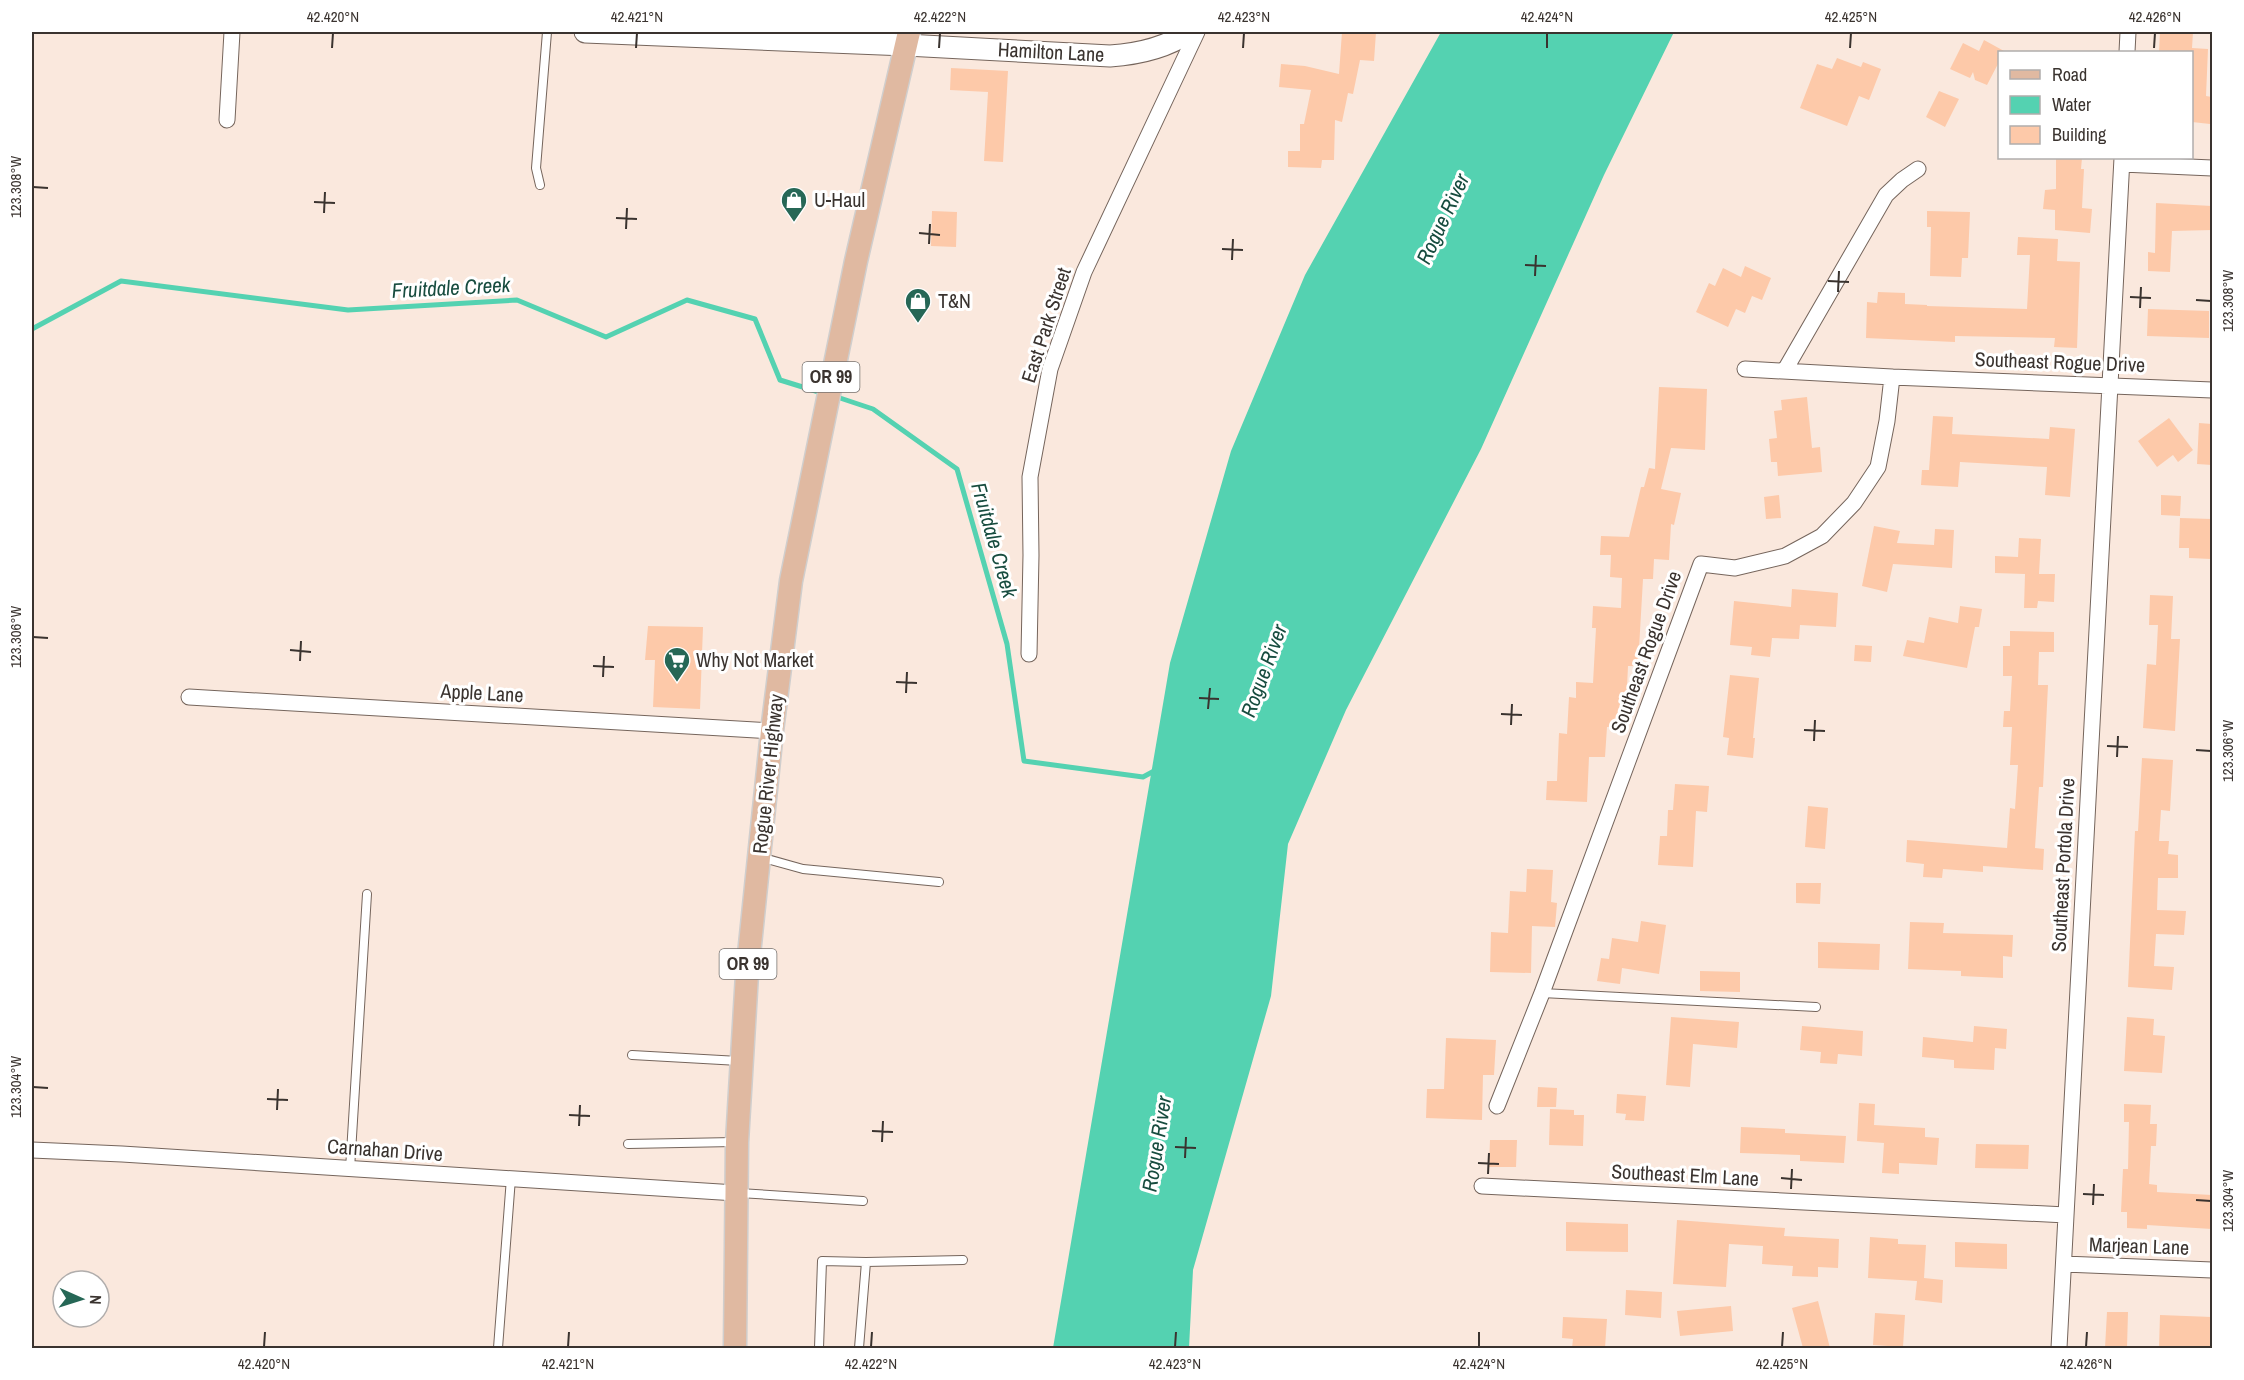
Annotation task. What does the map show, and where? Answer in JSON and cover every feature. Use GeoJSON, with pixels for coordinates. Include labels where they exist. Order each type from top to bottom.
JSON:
{"type":"FeatureCollection","features":[{"type":"Feature","properties":{"kind":"main road","name":"Hamilton Lane"},"geometry":{"type":"LineString","coordinates":[[585,32],[907,38],[1110,56],[1135,54],[1158,48],[1189,32]]}},
{"type":"Feature","properties":{"kind":"main road","name":"Rogue River Highway"},"geometry":{"type":"LineString","coordinates":[[735,1348],[735,1193],[747,974],[772,731],[791,581],[802,518],[854,272],[907,38]]}},
{"type":"Feature","properties":{"kind":"street"},"geometry":{"type":"LineString","coordinates":[[227,120],[232,32]]}},
{"type":"Feature","properties":{"kind":"street","name":"East Park Street"},"geometry":{"type":"LineString","coordinates":[[1029,654],[1030,477],[1050,369],[1084,272],[1197,32]]}},
{"type":"Feature","properties":{"kind":"street"},"geometry":{"type":"LineString","coordinates":[[2127,51],[2128,32]]}},
{"type":"Feature","properties":{"kind":"street"},"geometry":{"type":"LineString","coordinates":[[2122,161],[2212,168]]}},
{"type":"Feature","properties":{"kind":"street","name":"Southeast Portola Drive"},"geometry":{"type":"LineString","coordinates":[[2060,1348],[2122,161]]}},
{"type":"Feature","properties":{"kind":"street"},"geometry":{"type":"LineString","coordinates":[[1785,370],[1886,195],[1918,169]]}},
{"type":"Feature","properties":{"kind":"street"},"geometry":{"type":"LineString","coordinates":[[1746,369],[1892,377]]}},
{"type":"Feature","properties":{"kind":"street","name":"Southeast Rogue Drive"},"geometry":{"type":"LineString","coordinates":[[1497,1106],[1542,993],[1701,564],[1735,568],[1785,556],[1822,536],[1854,503],[1878,468],[1892,377],[2110,384],[2212,390]]}},
{"type":"Feature","properties":{"kind":"street","name":"Apple Lane"},"geometry":{"type":"LineString","coordinates":[[189,697],[772,731]]}},
{"type":"Feature","properties":{"kind":"street","name":"Carnahan Drive"},"geometry":{"type":"LineString","coordinates":[[32,1150],[735,1193]]}},
{"type":"Feature","properties":{"kind":"street","name":"Southeast Elm Lane"},"geometry":{"type":"LineString","coordinates":[[1482,1186],[2066,1215]]}},
{"type":"Feature","properties":{"kind":"street","name":"Marjean Lane"},"geometry":{"type":"LineString","coordinates":[[2064,1264],[2212,1270]]}},
{"type":"Feature","properties":{"kind":"lane"},"geometry":{"type":"LineString","coordinates":[[540,185],[536,168],[547,32]]}},
{"type":"Feature","properties":{"kind":"lane"},"geometry":{"type":"LineString","coordinates":[[759,856],[803,869],[939,882]]}},
{"type":"Feature","properties":{"kind":"lane"},"geometry":{"type":"LineString","coordinates":[[350,1169],[367,894]]}},
{"type":"Feature","properties":{"kind":"lane"},"geometry":{"type":"LineString","coordinates":[[1542,993],[1816,1007]]}},
{"type":"Feature","properties":{"kind":"lane"},"geometry":{"type":"LineString","coordinates":[[632,1055],[741,1061]]}},
{"type":"Feature","properties":{"kind":"lane"},"geometry":{"type":"LineString","coordinates":[[628,1144],[737,1142]]}},
{"type":"Feature","properties":{"kind":"lane"},"geometry":{"type":"LineString","coordinates":[[498,1348],[511,1179]]}},
{"type":"Feature","properties":{"kind":"lane"},"geometry":{"type":"LineString","coordinates":[[735,1193],[863,1201]]}},
{"type":"Feature","properties":{"kind":"lane"},"geometry":{"type":"LineString","coordinates":[[819,1348],[822,1261],[963,1260]]}},
{"type":"Feature","properties":{"kind":"lane"},"geometry":{"type":"LineString","coordinates":[[859,1348],[866,1262]]}},
{"type":"Feature","properties":{"kind":"water","name":"Rogue River"},"geometry":{"type":"Polygon","coordinates":[[[1441,32],[1674,32],[1604,175],[1481,449],[1346,710],[1288,844],[1271,996],[1193,1270],[1189,1348],[1053,1348],[1170,663],[1231,451],[1305,275],[1441,32]]]}},
{"type":"Feature","properties":{"kind":"building"},"geometry":{"type":"Polygon","coordinates":[[[1342,32],[1376,32],[1374,61],[1360,60],[1353,94],[1348,93],[1342,122],[1335,120],[1334,160],[1322,160],[1321,168],[1288,167],[1288,151],[1300,151],[1300,124],[1304,124],[1311,90],[1279,87],[1281,64],[1305,66],[1339,74],[1342,32]]]}},
{"type":"Feature","properties":{"kind":"building"},"geometry":{"type":"Polygon","coordinates":[[[2160,32],[2193,32],[2192,48],[2208,49],[2206,96],[2212,97],[2210,124],[2193,122],[2193,51],[2159,51],[2160,32]]]}},
{"type":"Feature","properties":{"kind":"building"},"geometry":{"type":"Polygon","coordinates":[[[1984,40],[2004,51],[1998,51],[1998,64],[1987,85],[1975,80],[1973,72],[1970,78],[1950,69],[1963,43],[1979,51],[1984,40]]]}},
{"type":"Feature","properties":{"kind":"building"},"geometry":{"type":"Polygon","coordinates":[[[1837,58],[1861,67],[1863,62],[1881,69],[1869,100],[1859,96],[1847,126],[1800,108],[1817,64],[1832,69],[1837,58]]]}},
{"type":"Feature","properties":{"kind":"building"},"geometry":{"type":"Polygon","coordinates":[[[951,68],[1008,71],[1003,162],[984,161],[988,92],[950,90],[951,68]]]}},
{"type":"Feature","properties":{"kind":"building"},"geometry":{"type":"Polygon","coordinates":[[[1939,91],[1959,99],[1945,127],[1926,117],[1939,91]]]}},
{"type":"Feature","properties":{"kind":"building"},"geometry":{"type":"Polygon","coordinates":[[[2056,159],[2082,159],[2081,169],[2084,169],[2082,208],[2092,209],[2090,233],[2055,230],[2055,210],[2043,209],[2045,190],[2056,189],[2056,159]]]}},
{"type":"Feature","properties":{"kind":"building"},"geometry":{"type":"Polygon","coordinates":[[[2156,203],[2212,206],[2212,230],[2172,231],[2170,272],[2148,271],[2148,252],[2155,253],[2156,203]]]}},
{"type":"Feature","properties":{"kind":"building"},"geometry":{"type":"Polygon","coordinates":[[[932,211],[957,212],[956,247],[931,246],[932,211]]]}},
{"type":"Feature","properties":{"kind":"building"},"geometry":{"type":"Polygon","coordinates":[[[1927,211],[1970,212],[1968,258],[1962,258],[1961,277],[1930,276],[1931,227],[1927,227],[1927,211]]]}},
{"type":"Feature","properties":{"kind":"building"},"geometry":{"type":"Polygon","coordinates":[[[2018,237],[2058,239],[2057,261],[2080,262],[2077,348],[2054,347],[2055,338],[1955,336],[1955,342],[1866,338],[1867,302],[1877,303],[1878,292],[1905,293],[1905,304],[2027,309],[2030,255],[2017,255],[2018,237]]]}},
{"type":"Feature","properties":{"kind":"building"},"geometry":{"type":"Polygon","coordinates":[[[1745,266],[1771,278],[1762,300],[1752,296],[1745,313],[1736,309],[1728,327],[1696,312],[1709,283],[1715,286],[1723,268],[1741,277],[1745,266]]]}},
{"type":"Feature","properties":{"kind":"building"},"geometry":{"type":"Polygon","coordinates":[[[2148,309],[2209,311],[2209,338],[2147,336],[2148,309]]]}},
{"type":"Feature","properties":{"kind":"building"},"geometry":{"type":"Polygon","coordinates":[[[1659,387],[1707,389],[1705,450],[1671,448],[1661,489],[1681,493],[1674,525],[1671,524],[1669,560],[1654,559],[1653,579],[1643,579],[1638,666],[1628,666],[1626,709],[1621,708],[1621,727],[1607,727],[1605,757],[1589,757],[1587,802],[1546,800],[1547,781],[1557,781],[1559,733],[1567,734],[1569,697],[1576,698],[1576,682],[1593,683],[1596,628],[1592,628],[1593,606],[1621,608],[1622,578],[1610,577],[1611,555],[1600,555],[1601,536],[1629,537],[1641,487],[1644,487],[1649,468],[1655,469],[1659,387]]]}},
{"type":"Feature","properties":{"kind":"building"},"geometry":{"type":"Polygon","coordinates":[[[1807,397],[1812,448],[1820,447],[1822,472],[1778,476],[1777,462],[1771,462],[1769,439],[1777,438],[1774,411],[1782,410],[1781,400],[1807,397]]]}},
{"type":"Feature","properties":{"kind":"building"},"geometry":{"type":"Polygon","coordinates":[[[1933,416],[1953,417],[1952,434],[2049,439],[2050,427],[2075,429],[2070,497],[2045,495],[2047,467],[1960,462],[1958,487],[1921,485],[1922,470],[1929,470],[1933,416]]]}},
{"type":"Feature","properties":{"kind":"building"},"geometry":{"type":"Polygon","coordinates":[[[2169,418],[2193,450],[2178,462],[2173,455],[2157,467],[2138,441],[2169,418]]]}},
{"type":"Feature","properties":{"kind":"building"},"geometry":{"type":"Polygon","coordinates":[[[2199,423],[2212,424],[2212,465],[2197,464],[2199,423]]]}},
{"type":"Feature","properties":{"kind":"building"},"geometry":{"type":"Polygon","coordinates":[[[1779,495],[1781,518],[1766,519],[1764,497],[1779,495]]]}},
{"type":"Feature","properties":{"kind":"building"},"geometry":{"type":"Polygon","coordinates":[[[2161,495],[2181,496],[2180,516],[2161,515],[2161,495]]]}},
{"type":"Feature","properties":{"kind":"building"},"geometry":{"type":"Polygon","coordinates":[[[2180,518],[2212,519],[2211,559],[2189,558],[2189,548],[2179,548],[2180,518]]]}},
{"type":"Feature","properties":{"kind":"building"},"geometry":{"type":"Polygon","coordinates":[[[1874,526],[1900,531],[1897,543],[1934,545],[1935,529],[1954,530],[1952,568],[1893,564],[1887,592],[1862,586],[1874,526]]]}},
{"type":"Feature","properties":{"kind":"building"},"geometry":{"type":"Polygon","coordinates":[[[2019,538],[2041,539],[2039,574],[2055,574],[2054,602],[2038,601],[2037,608],[2024,608],[2025,574],[1995,573],[1995,556],[2018,557],[2019,538]]]}},
{"type":"Feature","properties":{"kind":"building"},"geometry":{"type":"Polygon","coordinates":[[[1792,589],[1838,593],[1836,627],[1800,625],[1799,639],[1772,638],[1770,657],[1751,655],[1752,647],[1730,645],[1734,601],[1791,607],[1792,589]]]}},
{"type":"Feature","properties":{"kind":"building"},"geometry":{"type":"Polygon","coordinates":[[[2150,595],[2173,596],[2171,639],[2180,639],[2175,731],[2143,728],[2147,664],[2156,665],[2158,625],[2149,625],[2150,595]]]}},
{"type":"Feature","properties":{"kind":"building"},"geometry":{"type":"Polygon","coordinates":[[[1960,606],[1982,609],[1979,627],[1975,627],[1967,668],[1903,656],[1907,640],[1924,643],[1929,617],[1958,623],[1960,606]]]}},
{"type":"Feature","properties":{"kind":"building","name":"Why Not Market"},"geometry":{"type":"Polygon","coordinates":[[[648,626],[703,627],[700,709],[653,707],[655,660],[645,660],[648,626]]]}},
{"type":"Feature","properties":{"kind":"building"},"geometry":{"type":"Polygon","coordinates":[[[2010,631],[2054,632],[2054,652],[2039,652],[2038,685],[2048,685],[2043,787],[2039,787],[2035,848],[2044,849],[2043,870],[1983,866],[1983,872],[1943,869],[1942,878],[1923,877],[1924,864],[1906,862],[1907,840],[2007,848],[2010,808],[2015,809],[2018,765],[2010,765],[2012,727],[2003,727],[2004,711],[2010,711],[2012,676],[2003,676],[2003,646],[2010,646],[2010,631]]]}},
{"type":"Feature","properties":{"kind":"building"},"geometry":{"type":"Polygon","coordinates":[[[1855,645],[1872,646],[1871,662],[1854,661],[1855,645]]]}},
{"type":"Feature","properties":{"kind":"building"},"geometry":{"type":"Polygon","coordinates":[[[1730,675],[1759,678],[1753,758],[1727,755],[1729,738],[1723,737],[1730,675]]]}},
{"type":"Feature","properties":{"kind":"building"},"geometry":{"type":"Polygon","coordinates":[[[2142,758],[2173,760],[2170,811],[2161,810],[2159,841],[2169,841],[2168,854],[2178,855],[2178,878],[2158,878],[2157,910],[2186,911],[2184,935],[2156,934],[2154,966],[2174,967],[2172,990],[2128,987],[2135,831],[2138,831],[2142,758]]]}},
{"type":"Feature","properties":{"kind":"building"},"geometry":{"type":"Polygon","coordinates":[[[1675,784],[1709,786],[1707,812],[1696,811],[1693,867],[1658,865],[1660,836],[1667,836],[1668,810],[1673,810],[1675,784]]]}},
{"type":"Feature","properties":{"kind":"building"},"geometry":{"type":"Polygon","coordinates":[[[1808,806],[1828,808],[1825,849],[1805,847],[1808,806]]]}},
{"type":"Feature","properties":{"kind":"building"},"geometry":{"type":"Polygon","coordinates":[[[1527,869],[1553,870],[1551,902],[1557,903],[1555,927],[1532,926],[1531,973],[1490,972],[1491,932],[1508,933],[1510,891],[1526,892],[1527,869]]]}},
{"type":"Feature","properties":{"kind":"building"},"geometry":{"type":"Polygon","coordinates":[[[1796,883],[1821,883],[1820,904],[1796,903],[1796,883]]]}},
{"type":"Feature","properties":{"kind":"building"},"geometry":{"type":"Polygon","coordinates":[[[1641,921],[1666,925],[1659,974],[1622,968],[1620,984],[1597,981],[1601,958],[1609,959],[1612,938],[1638,942],[1641,921]]]}},
{"type":"Feature","properties":{"kind":"building"},"geometry":{"type":"Polygon","coordinates":[[[1910,922],[1944,923],[1943,933],[2013,935],[2012,957],[2003,956],[2003,978],[1961,976],[1961,971],[1908,969],[1910,922]]]}},
{"type":"Feature","properties":{"kind":"building"},"geometry":{"type":"Polygon","coordinates":[[[1818,942],[1880,944],[1879,970],[1818,968],[1818,942]]]}},
{"type":"Feature","properties":{"kind":"building"},"geometry":{"type":"Polygon","coordinates":[[[1700,971],[1740,972],[1740,992],[1700,991],[1700,971]]]}},
{"type":"Feature","properties":{"kind":"building"},"geometry":{"type":"Polygon","coordinates":[[[1671,1017],[1739,1022],[1737,1048],[1693,1044],[1690,1087],[1666,1085],[1671,1017]]]}},
{"type":"Feature","properties":{"kind":"building"},"geometry":{"type":"Polygon","coordinates":[[[2127,1017],[2154,1019],[2153,1035],[2165,1036],[2162,1073],[2124,1071],[2127,1017]]]}},
{"type":"Feature","properties":{"kind":"building"},"geometry":{"type":"Polygon","coordinates":[[[1802,1026],[1863,1031],[1862,1056],[1838,1054],[1837,1064],[1820,1063],[1821,1052],[1800,1050],[1802,1026]]]}},
{"type":"Feature","properties":{"kind":"building"},"geometry":{"type":"Polygon","coordinates":[[[1974,1026],[2007,1029],[2006,1049],[1995,1048],[1994,1070],[1954,1068],[1954,1060],[1922,1057],[1923,1037],[1973,1042],[1974,1026]]]}},
{"type":"Feature","properties":{"kind":"building"},"geometry":{"type":"Polygon","coordinates":[[[1446,1038],[1496,1040],[1494,1075],[1483,1075],[1482,1120],[1426,1118],[1427,1089],[1444,1089],[1446,1038]]]}},
{"type":"Feature","properties":{"kind":"building"},"geometry":{"type":"Polygon","coordinates":[[[1538,1087],[1557,1088],[1556,1107],[1537,1107],[1538,1087]]]}},
{"type":"Feature","properties":{"kind":"building"},"geometry":{"type":"Polygon","coordinates":[[[1617,1094],[1646,1096],[1644,1121],[1625,1120],[1626,1114],[1616,1113],[1617,1094]]]}},
{"type":"Feature","properties":{"kind":"building"},"geometry":{"type":"Polygon","coordinates":[[[1859,1103],[1875,1104],[1874,1125],[1925,1128],[1925,1137],[1939,1138],[1937,1165],[1899,1163],[1899,1174],[1882,1173],[1884,1143],[1857,1141],[1859,1103]]]}},
{"type":"Feature","properties":{"kind":"building"},"geometry":{"type":"Polygon","coordinates":[[[2124,1104],[2151,1105],[2150,1124],[2157,1124],[2156,1146],[2151,1146],[2149,1184],[2157,1185],[2157,1192],[2212,1195],[2212,1229],[2147,1225],[2147,1229],[2127,1228],[2127,1212],[2121,1212],[2123,1169],[2128,1169],[2129,1122],[2124,1122],[2124,1104]]]}},
{"type":"Feature","properties":{"kind":"building"},"geometry":{"type":"Polygon","coordinates":[[[1550,1109],[1574,1110],[1574,1115],[1584,1115],[1583,1146],[1549,1145],[1550,1109]]]}},
{"type":"Feature","properties":{"kind":"building"},"geometry":{"type":"Polygon","coordinates":[[[1741,1127],[1785,1129],[1785,1133],[1846,1136],[1844,1163],[1800,1161],[1800,1155],[1740,1153],[1741,1127]]]}},
{"type":"Feature","properties":{"kind":"building"},"geometry":{"type":"Polygon","coordinates":[[[1490,1140],[1517,1140],[1516,1167],[1489,1167],[1490,1140]]]}},
{"type":"Feature","properties":{"kind":"building"},"geometry":{"type":"Polygon","coordinates":[[[1976,1144],[2029,1145],[2028,1169],[1975,1168],[1976,1144]]]}},
{"type":"Feature","properties":{"kind":"building"},"geometry":{"type":"Polygon","coordinates":[[[1677,1220],[1785,1228],[1784,1236],[1839,1239],[1838,1268],[1818,1267],[1818,1277],[1792,1276],[1793,1266],[1762,1264],[1763,1246],[1729,1244],[1726,1287],[1673,1284],[1677,1220]]]}},
{"type":"Feature","properties":{"kind":"building"},"geometry":{"type":"Polygon","coordinates":[[[1566,1222],[1628,1224],[1628,1252],[1566,1251],[1566,1222]]]}},
{"type":"Feature","properties":{"kind":"building"},"geometry":{"type":"Polygon","coordinates":[[[1870,1237],[1898,1239],[1898,1244],[1926,1245],[1924,1278],[1943,1280],[1942,1303],[1915,1300],[1917,1281],[1868,1278],[1870,1237]]]}},
{"type":"Feature","properties":{"kind":"building"},"geometry":{"type":"Polygon","coordinates":[[[1955,1242],[2007,1244],[2007,1269],[1955,1267],[1955,1242]]]}},
{"type":"Feature","properties":{"kind":"building"},"geometry":{"type":"Polygon","coordinates":[[[1626,1290],[1662,1292],[1661,1318],[1625,1315],[1626,1290]]]}},
{"type":"Feature","properties":{"kind":"building"},"geometry":{"type":"Polygon","coordinates":[[[1818,1301],[1830,1348],[1803,1348],[1792,1308],[1818,1301]]]}},
{"type":"Feature","properties":{"kind":"building"},"geometry":{"type":"Polygon","coordinates":[[[1731,1306],[1733,1331],[1680,1336],[1677,1311],[1731,1306]]]}},
{"type":"Feature","properties":{"kind":"building"},"geometry":{"type":"Polygon","coordinates":[[[2107,1312],[2128,1312],[2127,1348],[2105,1348],[2107,1312]]]}},
{"type":"Feature","properties":{"kind":"building"},"geometry":{"type":"Polygon","coordinates":[[[1875,1313],[1905,1315],[1903,1347],[1873,1345],[1875,1313]]]}},
{"type":"Feature","properties":{"kind":"building"},"geometry":{"type":"Polygon","coordinates":[[[2160,1315],[2212,1317],[2212,1348],[2159,1348],[2160,1315]]]}},
{"type":"Feature","properties":{"kind":"building"},"geometry":{"type":"Polygon","coordinates":[[[1563,1317],[1607,1319],[1605,1348],[1572,1348],[1573,1339],[1562,1338],[1563,1317]]]}},
{"type":"Feature","properties":{"kind":"waterway","name":"Fruitdale Creek"},"geometry":{"type":"LineString","coordinates":[[32,329],[121,281],[348,310],[517,300],[606,337],[687,300],[755,319],[780,380],[822,393]]}},
{"type":"Feature","properties":{"kind":"waterway","name":"Fruitdale Creek"},"geometry":{"type":"LineString","coordinates":[[834,396],[873,409],[957,469],[1007,644],[1024,761],[1143,777],[1156,770]]}},
{"type":"Feature","properties":{"kind":"place","name":"U-Haul"},"geometry":{"type":"Point","coordinates":[794,223]}},
{"type":"Feature","properties":{"kind":"place","name":"T&N"},"geometry":{"type":"Point","coordinates":[918,324]}},
{"type":"Feature","properties":{"kind":"place","name":"Why Not Market"},"geometry":{"type":"Point","coordinates":[677,683]}}]}
